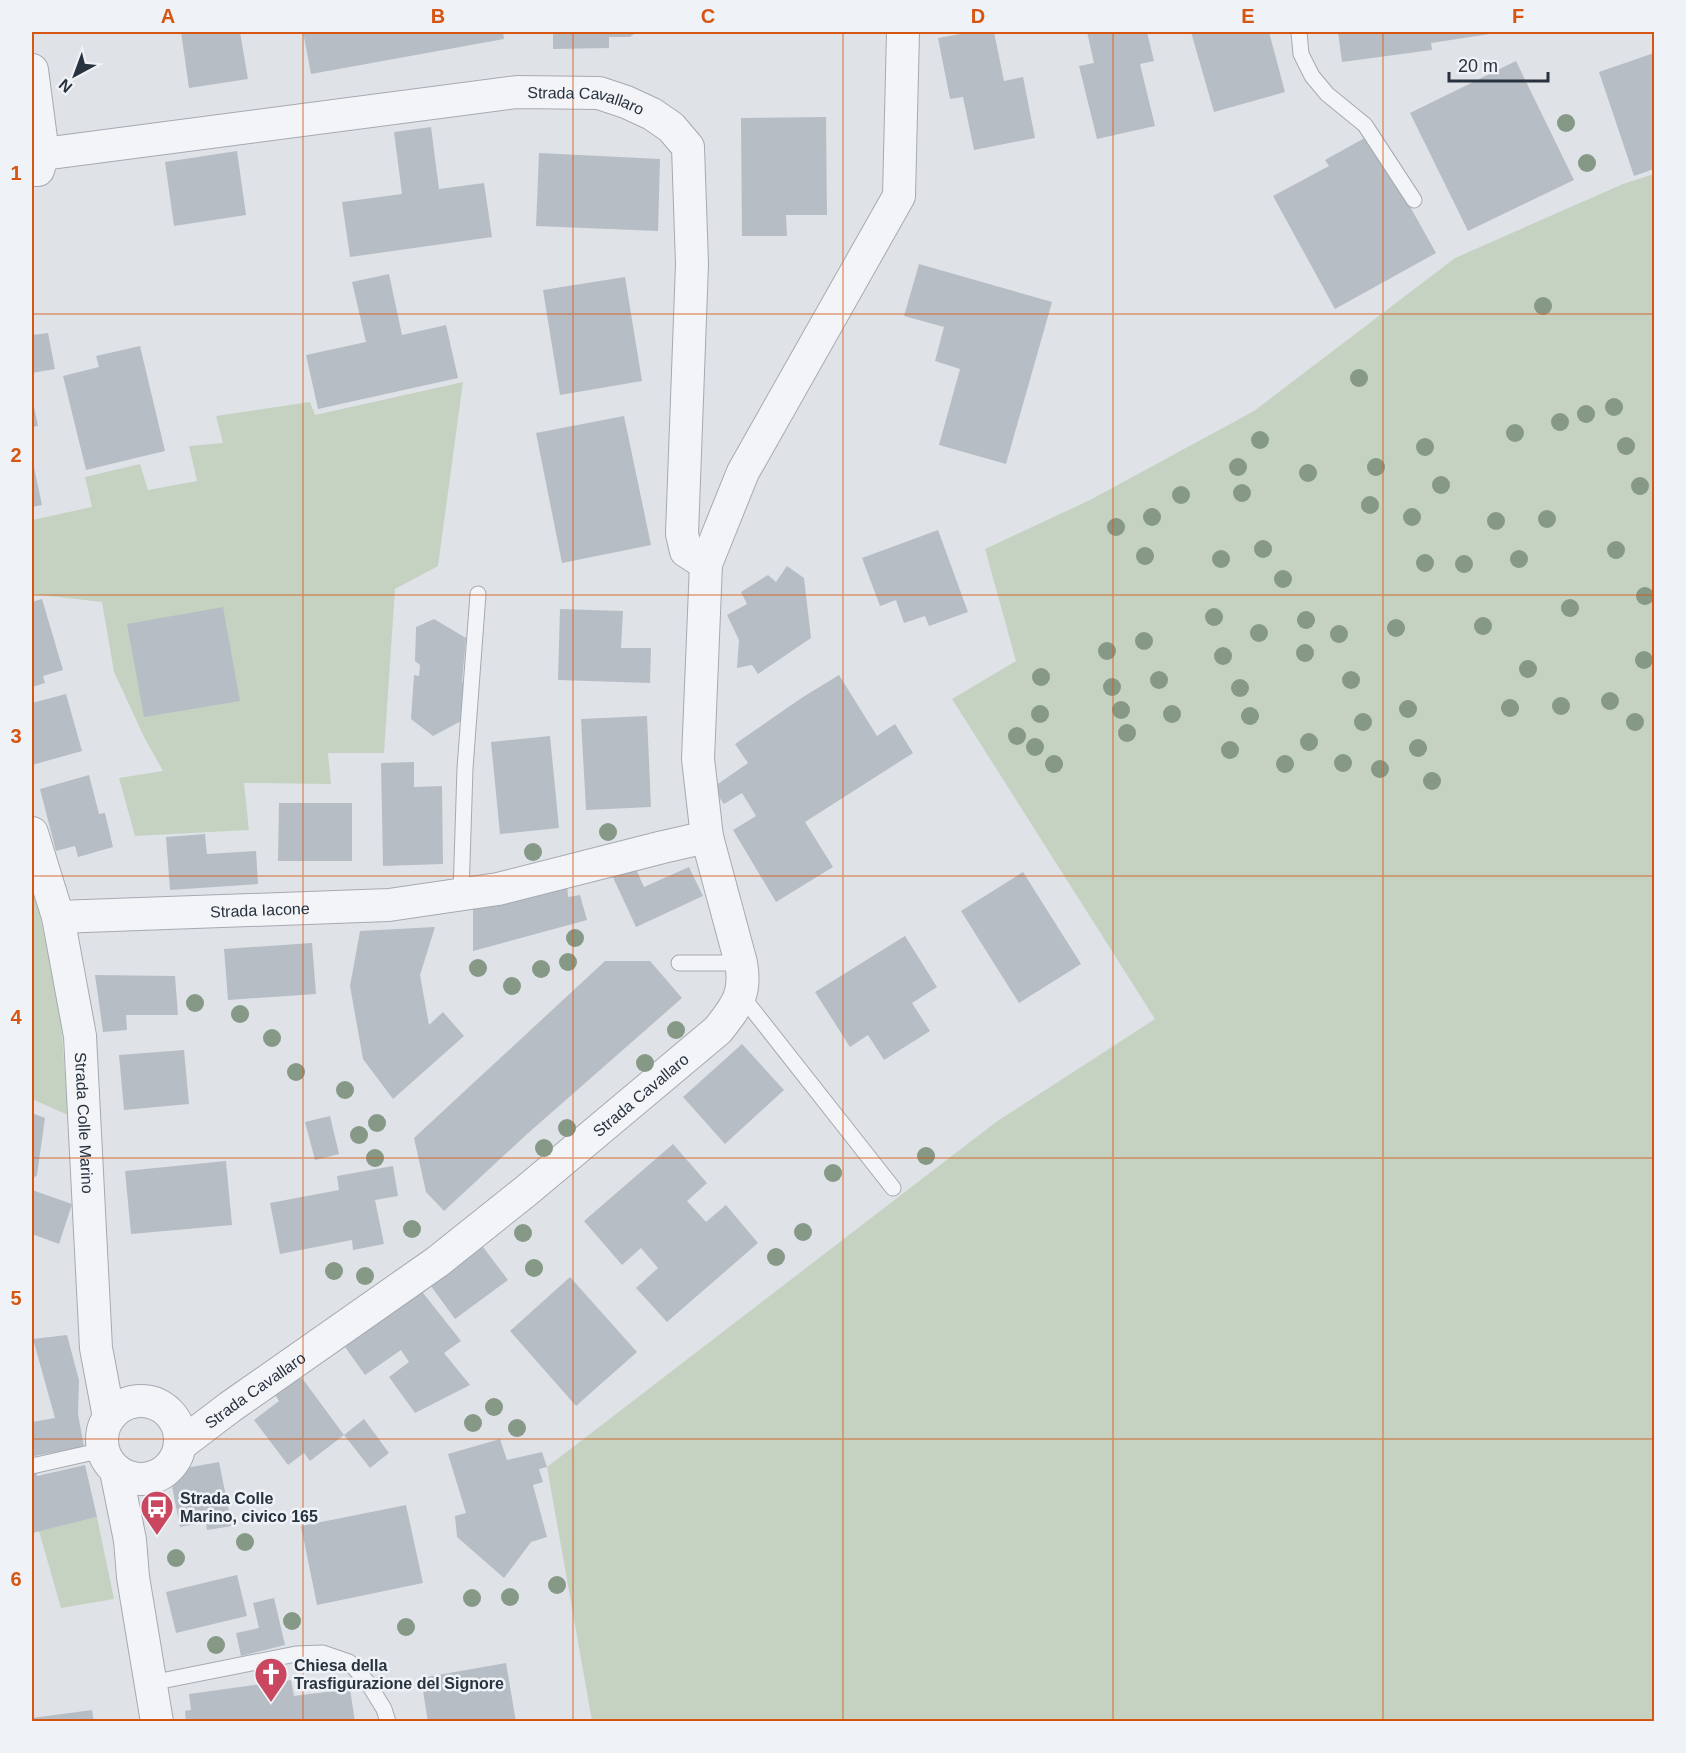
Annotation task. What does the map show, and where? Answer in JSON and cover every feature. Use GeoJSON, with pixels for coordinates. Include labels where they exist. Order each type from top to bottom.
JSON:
{"type":"FeatureCollection","features":[{"type":"Feature","properties":{"kind":"street"},"geometry":{"type":"LineString","coordinates":[[741,995],[744,978],[707,837],[698,759],[706,564],[743,472],[899,196],[903,32]]}},
{"type":"Feature","properties":{"kind":"street"},"geometry":{"type":"LineString","coordinates":[[32,70],[37,163]]}},
{"type":"Feature","properties":{"kind":"street","name":"Strada Cavallaro"},"geometry":{"type":"LineString","coordinates":[[37,163],[517,92],[599,93],[652,114],[671,128],[688,147],[693,264],[682,534],[686,551],[706,564]]}},
{"type":"Feature","properties":{"kind":"street","name":"Strada Colle Marino"},"geometry":{"type":"LineString","coordinates":[[32,834],[58,917],[80,1035],[96,1348],[109,1417]]}},
{"type":"Feature","properties":{"kind":"street","name":"Strada Iacone"},"geometry":{"type":"LineString","coordinates":[[58,917],[389,905],[498,889],[707,837]]}},
{"type":"Feature","properties":{"kind":"street","name":"Strada Cavallaro"},"geometry":{"type":"LineString","coordinates":[[180,1445],[437,1262],[526,1191],[718,1030],[732,1012],[741,995]]}},
{"type":"Feature","properties":{"kind":"street"},"geometry":{"type":"LineString","coordinates":[[109,1461],[133,1479],[151,1478],[163,1473],[173,1464],[180,1445],[177,1425],[164,1408],[144,1401],[124,1404],[115,1410],[103,1430],[109,1461],[130,1540],[133,1577],[157,1722]]}},
{"type":"Feature","properties":{"kind":"street"},"geometry":{"type":"LineString","coordinates":[[130,1540],[151,1478]]}},
{"type":"Feature","properties":{"kind":"lane"},"geometry":{"type":"LineString","coordinates":[[1299,32],[1301,54],[1312,76],[1327,94],[1365,125],[1414,200]]}},
{"type":"Feature","properties":{"kind":"lane"},"geometry":{"type":"LineString","coordinates":[[461,894],[465,768],[478,594]]}},
{"type":"Feature","properties":{"kind":"lane"},"geometry":{"type":"LineString","coordinates":[[680,963],[741,963]]}},
{"type":"Feature","properties":{"kind":"lane"},"geometry":{"type":"LineString","coordinates":[[741,995],[893,1188]]}},
{"type":"Feature","properties":{"kind":"lane"},"geometry":{"type":"LineString","coordinates":[[32,1466],[109,1461]]}},
{"type":"Feature","properties":{"kind":"lane"},"geometry":{"type":"LineString","coordinates":[[151,1683],[296,1654],[322,1653],[349,1662],[368,1683],[384,1709],[388,1722]]}},
{"type":"Feature","properties":{"kind":"green space"},"geometry":{"type":"Polygon","coordinates":[[[1654,174],[1654,1721],[592,1721],[547,1467],[996,1122],[1155,1019],[952,699],[1016,661],[985,549],[1090,500],[1254,411],[1455,258],[1623,184],[1654,174]]]}},
{"type":"Feature","properties":{"kind":"green space"},"geometry":{"type":"Polygon","coordinates":[[[463,382],[438,566],[395,589],[384,753],[328,753],[331,784],[244,783],[249,830],[135,836],[119,778],[163,771],[144,737],[114,672],[102,602],[32,594],[32,520],[92,507],[85,477],[140,464],[148,490],[197,481],[189,446],[223,443],[216,416],[310,402],[315,415],[463,382]]]}},
{"type":"Feature","properties":{"kind":"green space"},"geometry":{"type":"Polygon","coordinates":[[[32,884],[60,1007],[68,1115],[32,1099],[32,884]]]}},
{"type":"Feature","properties":{"kind":"green space"},"geometry":{"type":"Polygon","coordinates":[[[97,1517],[114,1599],[61,1608],[39,1531],[97,1517]]]}},
{"type":"Feature","properties":{"kind":"building"},"geometry":{"type":"Polygon","coordinates":[[[181,32],[240,32],[248,79],[189,88],[181,32]]]}},
{"type":"Feature","properties":{"kind":"building"},"geometry":{"type":"Polygon","coordinates":[[[303,32],[503,32],[504,39],[311,74],[303,32]]]}},
{"type":"Feature","properties":{"kind":"building"},"geometry":{"type":"Polygon","coordinates":[[[553,32],[637,32],[630,37],[609,37],[609,48],[553,49],[553,32]]]}},
{"type":"Feature","properties":{"kind":"building"},"geometry":{"type":"Polygon","coordinates":[[[972,32],[994,32],[1004,81],[1023,77],[1035,138],[974,150],[963,97],[950,99],[938,38],[972,32]]]}},
{"type":"Feature","properties":{"kind":"building"},"geometry":{"type":"Polygon","coordinates":[[[1087,32],[1147,32],[1154,61],[1140,64],[1155,126],[1097,139],[1079,66],[1094,63],[1087,32]]]}},
{"type":"Feature","properties":{"kind":"building"},"geometry":{"type":"Polygon","coordinates":[[[1191,32],[1269,32],[1285,92],[1214,112],[1191,32]]]}},
{"type":"Feature","properties":{"kind":"building"},"geometry":{"type":"Polygon","coordinates":[[[1338,32],[1490,32],[1490,34],[1431,43],[1432,50],[1342,62],[1338,32]]]}},
{"type":"Feature","properties":{"kind":"building"},"geometry":{"type":"Polygon","coordinates":[[[1654,53],[1654,169],[1634,176],[1599,72],[1654,53]]]}},
{"type":"Feature","properties":{"kind":"building"},"geometry":{"type":"Polygon","coordinates":[[[1516,61],[1574,180],[1468,231],[1410,113],[1516,61]]]}},
{"type":"Feature","properties":{"kind":"building"},"geometry":{"type":"Polygon","coordinates":[[[826,117],[827,215],[786,215],[787,236],[742,236],[741,118],[826,117]]]}},
{"type":"Feature","properties":{"kind":"building"},"geometry":{"type":"Polygon","coordinates":[[[431,127],[439,189],[484,183],[492,237],[350,257],[342,202],[402,194],[394,132],[431,127]]]}},
{"type":"Feature","properties":{"kind":"building"},"geometry":{"type":"Polygon","coordinates":[[[1370,135],[1436,253],[1335,309],[1273,196],[1329,166],[1325,160],[1370,135]]]}},
{"type":"Feature","properties":{"kind":"building"},"geometry":{"type":"Polygon","coordinates":[[[237,151],[246,215],[174,226],[165,162],[237,151]]]}},
{"type":"Feature","properties":{"kind":"building"},"geometry":{"type":"Polygon","coordinates":[[[539,153],[660,159],[658,231],[536,226],[539,153]]]}},
{"type":"Feature","properties":{"kind":"building"},"geometry":{"type":"Polygon","coordinates":[[[919,264],[1052,302],[1006,464],[939,445],[960,369],[935,361],[944,327],[904,316],[919,264]]]}},
{"type":"Feature","properties":{"kind":"building"},"geometry":{"type":"Polygon","coordinates":[[[389,274],[402,335],[446,325],[458,378],[318,409],[306,355],[366,342],[352,282],[389,274]]]}},
{"type":"Feature","properties":{"kind":"building"},"geometry":{"type":"Polygon","coordinates":[[[625,277],[642,381],[560,395],[543,290],[625,277]]]}},
{"type":"Feature","properties":{"kind":"building"},"geometry":{"type":"Polygon","coordinates":[[[48,333],[55,369],[32,373],[32,335],[48,333]]]}},
{"type":"Feature","properties":{"kind":"building"},"geometry":{"type":"Polygon","coordinates":[[[140,346],[165,451],[86,470],[63,376],[99,367],[96,356],[140,346]]]}},
{"type":"Feature","properties":{"kind":"building"},"geometry":{"type":"Polygon","coordinates":[[[32,397],[38,426],[32,427],[32,397]]]}},
{"type":"Feature","properties":{"kind":"building"},"geometry":{"type":"Polygon","coordinates":[[[624,416],[651,545],[562,563],[536,433],[624,416]]]}},
{"type":"Feature","properties":{"kind":"building"},"geometry":{"type":"Polygon","coordinates":[[[32,458],[42,505],[32,507],[32,458]]]}},
{"type":"Feature","properties":{"kind":"building"},"geometry":{"type":"Polygon","coordinates":[[[938,530],[968,612],[929,626],[925,616],[904,623],[896,600],[880,606],[862,558],[938,530]]]}},
{"type":"Feature","properties":{"kind":"building"},"geometry":{"type":"Polygon","coordinates":[[[787,566],[804,578],[811,638],[758,674],[752,665],[737,668],[739,640],[727,615],[747,604],[741,592],[768,575],[776,582],[787,566]]]}},
{"type":"Feature","properties":{"kind":"building"},"geometry":{"type":"Polygon","coordinates":[[[42,599],[63,670],[43,676],[45,683],[32,687],[32,602],[42,599]]]}},
{"type":"Feature","properties":{"kind":"building"},"geometry":{"type":"Polygon","coordinates":[[[223,607],[240,701],[144,717],[127,624],[223,607]]]}},
{"type":"Feature","properties":{"kind":"building"},"geometry":{"type":"Polygon","coordinates":[[[560,609],[623,611],[621,648],[651,648],[650,683],[558,680],[560,609]]]}},
{"type":"Feature","properties":{"kind":"building"},"geometry":{"type":"Polygon","coordinates":[[[434,619],[466,638],[462,682],[468,683],[465,719],[433,736],[411,719],[414,675],[419,676],[420,665],[415,661],[416,627],[434,619]]]}},
{"type":"Feature","properties":{"kind":"building"},"geometry":{"type":"Polygon","coordinates":[[[839,675],[877,736],[895,724],[913,753],[805,822],[833,867],[776,902],[733,830],[756,816],[742,793],[724,804],[712,788],[748,763],[735,744],[839,675]]]}},
{"type":"Feature","properties":{"kind":"building"},"geometry":{"type":"Polygon","coordinates":[[[66,694],[82,751],[32,765],[32,703],[66,694]]]}},
{"type":"Feature","properties":{"kind":"building"},"geometry":{"type":"Polygon","coordinates":[[[647,716],[651,807],[586,810],[581,719],[647,716]]]}},
{"type":"Feature","properties":{"kind":"building"},"geometry":{"type":"Polygon","coordinates":[[[550,736],[559,828],[500,834],[491,742],[550,736]]]}},
{"type":"Feature","properties":{"kind":"building"},"geometry":{"type":"Polygon","coordinates":[[[414,762],[414,787],[442,786],[443,864],[383,866],[381,763],[414,762]]]}},
{"type":"Feature","properties":{"kind":"building"},"geometry":{"type":"Polygon","coordinates":[[[89,775],[99,814],[105,813],[113,847],[78,857],[75,846],[56,851],[40,789],[89,775]]]}},
{"type":"Feature","properties":{"kind":"building"},"geometry":{"type":"Polygon","coordinates":[[[279,803],[352,803],[352,861],[278,861],[279,803]]]}},
{"type":"Feature","properties":{"kind":"building"},"geometry":{"type":"Polygon","coordinates":[[[205,834],[207,854],[256,851],[258,884],[170,890],[166,837],[205,834]]]}},
{"type":"Feature","properties":{"kind":"building"},"geometry":{"type":"Polygon","coordinates":[[[633,863],[644,887],[689,867],[703,896],[636,927],[611,873],[633,863]]]}},
{"type":"Feature","properties":{"kind":"building"},"geometry":{"type":"Polygon","coordinates":[[[1023,872],[1081,964],[1019,1003],[961,911],[1023,872]]]}},
{"type":"Feature","properties":{"kind":"building"},"geometry":{"type":"Polygon","coordinates":[[[567,882],[568,897],[580,895],[587,920],[473,951],[473,904],[567,882]]]}},
{"type":"Feature","properties":{"kind":"building"},"geometry":{"type":"Polygon","coordinates":[[[435,927],[420,975],[429,1025],[443,1012],[464,1036],[393,1099],[363,1059],[350,986],[360,931],[435,927]]]}},
{"type":"Feature","properties":{"kind":"building"},"geometry":{"type":"Polygon","coordinates":[[[905,936],[937,987],[912,1003],[930,1031],[884,1060],[868,1035],[850,1047],[815,992],[905,936]]]}},
{"type":"Feature","properties":{"kind":"building"},"geometry":{"type":"Polygon","coordinates":[[[312,943],[316,994],[228,1000],[224,949],[312,943]]]}},
{"type":"Feature","properties":{"kind":"building"},"geometry":{"type":"Polygon","coordinates":[[[605,961],[650,961],[682,998],[526,1135],[444,1211],[426,1192],[414,1138],[605,961]]]}},
{"type":"Feature","properties":{"kind":"building"},"geometry":{"type":"Polygon","coordinates":[[[95,975],[175,976],[178,1015],[126,1015],[127,1030],[103,1032],[95,975]]]}},
{"type":"Feature","properties":{"kind":"building"},"geometry":{"type":"Polygon","coordinates":[[[742,1044],[784,1090],[725,1144],[683,1097],[742,1044]]]}},
{"type":"Feature","properties":{"kind":"building"},"geometry":{"type":"Polygon","coordinates":[[[184,1050],[189,1104],[124,1110],[119,1055],[184,1050]]]}},
{"type":"Feature","properties":{"kind":"building"},"geometry":{"type":"Polygon","coordinates":[[[32,1113],[45,1118],[37,1175],[32,1180],[32,1113]]]}},
{"type":"Feature","properties":{"kind":"building"},"geometry":{"type":"Polygon","coordinates":[[[330,1116],[339,1154],[315,1160],[305,1122],[330,1116]]]}},
{"type":"Feature","properties":{"kind":"building"},"geometry":{"type":"Polygon","coordinates":[[[673,1144],[707,1183],[687,1201],[706,1222],[726,1205],[758,1243],[667,1322],[636,1288],[658,1268],[641,1248],[622,1265],[584,1221],[673,1144]]]}},
{"type":"Feature","properties":{"kind":"building"},"geometry":{"type":"Polygon","coordinates":[[[226,1161],[232,1225],[131,1234],[125,1171],[226,1161]]]}},
{"type":"Feature","properties":{"kind":"building"},"geometry":{"type":"Polygon","coordinates":[[[393,1166],[398,1196],[375,1200],[384,1244],[353,1250],[352,1240],[280,1254],[270,1203],[339,1190],[337,1176],[393,1166]]]}},
{"type":"Feature","properties":{"kind":"building"},"geometry":{"type":"Polygon","coordinates":[[[32,1190],[72,1204],[59,1244],[32,1234],[32,1190]]]}},
{"type":"Feature","properties":{"kind":"building"},"geometry":{"type":"Polygon","coordinates":[[[480,1243],[508,1280],[455,1319],[428,1282],[480,1243]]]}},
{"type":"Feature","properties":{"kind":"building"},"geometry":{"type":"Polygon","coordinates":[[[570,1277],[637,1352],[576,1406],[510,1331],[570,1277]]]}},
{"type":"Feature","properties":{"kind":"building"},"geometry":{"type":"Polygon","coordinates":[[[420,1289],[461,1341],[444,1353],[470,1385],[415,1413],[389,1377],[409,1362],[401,1350],[365,1375],[338,1337],[420,1289]]]}},
{"type":"Feature","properties":{"kind":"building"},"geometry":{"type":"Polygon","coordinates":[[[67,1335],[79,1380],[78,1414],[84,1447],[34,1456],[32,1422],[55,1418],[33,1339],[67,1335]]]}},
{"type":"Feature","properties":{"kind":"building"},"geometry":{"type":"Polygon","coordinates":[[[299,1374],[344,1435],[310,1461],[304,1453],[288,1465],[254,1420],[279,1401],[274,1393],[299,1374]]]}},
{"type":"Feature","properties":{"kind":"building"},"geometry":{"type":"Polygon","coordinates":[[[364,1419],[389,1453],[370,1468],[344,1435],[364,1419]]]}},
{"type":"Feature","properties":{"kind":"building"},"geometry":{"type":"Polygon","coordinates":[[[500,1439],[507,1460],[542,1452],[547,1467],[539,1469],[543,1482],[533,1485],[547,1537],[531,1542],[504,1578],[457,1537],[455,1516],[466,1513],[448,1454],[500,1439]]]}},
{"type":"Feature","properties":{"kind":"building"},"geometry":{"type":"Polygon","coordinates":[[[219,1462],[232,1526],[207,1530],[206,1522],[180,1527],[169,1471],[219,1462]]]}},
{"type":"Feature","properties":{"kind":"building"},"geometry":{"type":"Polygon","coordinates":[[[85,1465],[97,1517],[32,1533],[32,1471],[36,1470],[37,1476],[85,1465]]]}},
{"type":"Feature","properties":{"kind":"building"},"geometry":{"type":"Polygon","coordinates":[[[406,1505],[423,1583],[317,1605],[301,1526],[406,1505]]]}},
{"type":"Feature","properties":{"kind":"building"},"geometry":{"type":"Polygon","coordinates":[[[237,1575],[247,1616],[176,1633],[166,1592],[237,1575]]]}},
{"type":"Feature","properties":{"kind":"building"},"geometry":{"type":"Polygon","coordinates":[[[274,1598],[285,1645],[241,1656],[236,1633],[259,1628],[253,1603],[274,1598]]]}},
{"type":"Feature","properties":{"kind":"building"},"geometry":{"type":"Polygon","coordinates":[[[506,1663],[516,1722],[428,1722],[421,1678],[506,1663]]]}},
{"type":"Feature","properties":{"kind":"building","name":"Chiesa della Trasfigurazione del Signore"},"geometry":{"type":"Polygon","coordinates":[[[291,1680],[294,1696],[350,1689],[355,1722],[186,1722],[185,1711],[191,1710],[189,1694],[291,1680]]]}},
{"type":"Feature","properties":{"kind":"building"},"geometry":{"type":"Polygon","coordinates":[[[92,1710],[94,1722],[32,1722],[32,1718],[92,1710]]]}},
{"type":"Feature","properties":{"kind":"place","name":"Strada Colle Marino, civico 165"},"geometry":{"type":"Point","coordinates":[157,1536]}},
{"type":"Feature","properties":{"kind":"place","name":"Chiesa della Trasfigurazione del Signore"},"geometry":{"type":"Point","coordinates":[271,1703]}}]}
